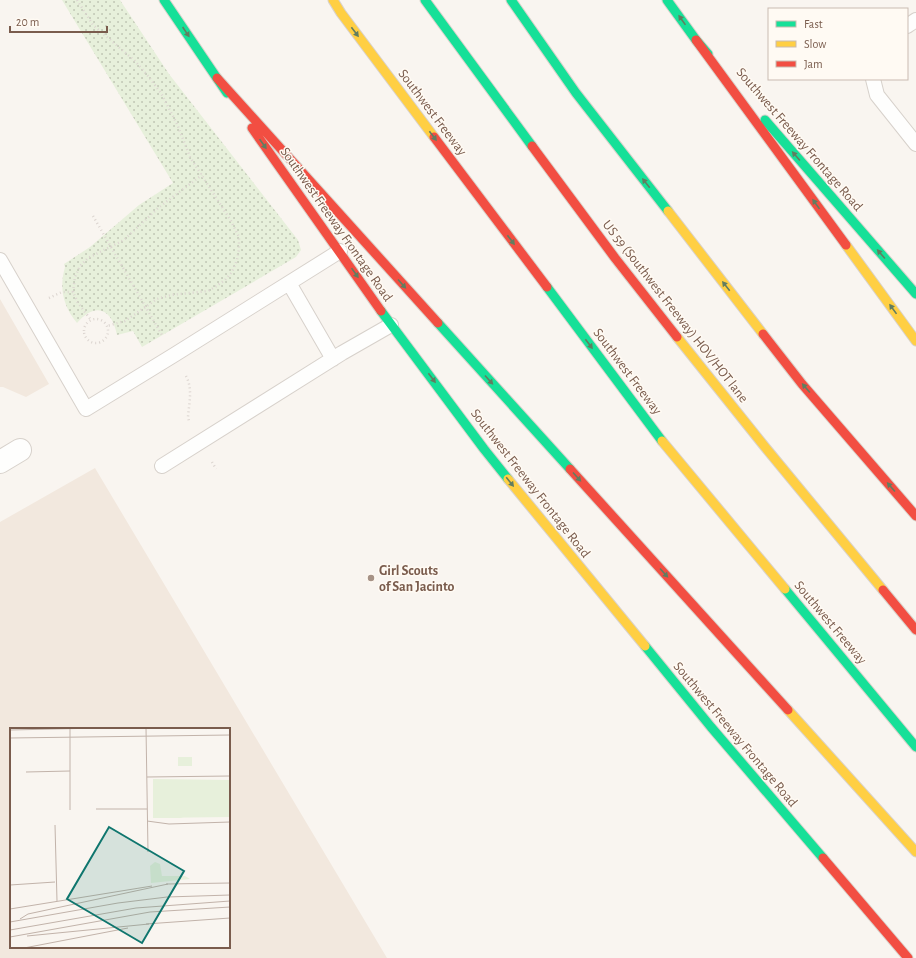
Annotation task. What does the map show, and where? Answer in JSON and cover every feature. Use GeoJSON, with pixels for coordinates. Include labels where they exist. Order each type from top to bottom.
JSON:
{"type":"FeatureCollection","features":[{"type":"Feature","properties":{"kind":"main road","name":"Southwest Freeway Frontage Road"},"geometry":{"type":"LineString","coordinates":[[164,0],[217,78],[391,324],[484,449],[716,732],[908,958]]}},
{"type":"Feature","properties":{"kind":"main road","name":"Southwest Freeway"},"geometry":{"type":"LineString","coordinates":[[333,0],[346,20],[670,451],[916,747]]}},
{"type":"Feature","properties":{"kind":"main road","name":"US 59 (Southwest Freeway) HOV/HOT lane"},"geometry":{"type":"LineString","coordinates":[[425,0],[615,258],[765,447],[916,630]]}},
{"type":"Feature","properties":{"kind":"main road"},"geometry":{"type":"LineString","coordinates":[[511,0],[576,93],[802,384],[916,516]]}},
{"type":"Feature","properties":{"kind":"main road","name":"Southwest Freeway Frontage Road"},"geometry":{"type":"LineString","coordinates":[[667,0],[696,40],[916,294]]}},
{"type":"Feature","properties":{"kind":"main road"},"geometry":{"type":"LineString","coordinates":[[696,40],[916,341]]}},
{"type":"Feature","properties":{"kind":"main road"},"geometry":{"type":"LineString","coordinates":[[217,78],[916,852]]}},
{"type":"Feature","properties":{"kind":"street"},"geometry":{"type":"LineString","coordinates":[[0,462],[20,450]]}},
{"type":"Feature","properties":{"kind":"lane"},"geometry":{"type":"LineString","coordinates":[[873,80],[877,96],[916,144]]}},
{"type":"Feature","properties":{"kind":"lane"},"geometry":{"type":"LineString","coordinates":[[0,260],[86,409],[340,251]]}},
{"type":"Feature","properties":{"kind":"lane"},"geometry":{"type":"LineString","coordinates":[[289,283],[333,359]]}},
{"type":"Feature","properties":{"kind":"lane"},"geometry":{"type":"LineString","coordinates":[[162,466],[391,324]]}},
{"type":"Feature","properties":{"kind":"path"},"geometry":{"type":"LineString","coordinates":[[77,0],[93,25],[135,61],[161,94],[177,124],[190,157],[231,221],[238,237],[239,249],[237,260],[232,272],[225,280],[208,291],[171,295],[157,299],[125,321],[107,326]]}},
{"type":"Feature","properties":{"kind":"path"},"geometry":{"type":"LineString","coordinates":[[72,292],[75,277],[80,266],[88,258],[124,240],[158,208],[202,175]]}},
{"type":"Feature","properties":{"kind":"path"},"geometry":{"type":"LineString","coordinates":[[94,319],[102,320],[107,326],[107,334],[102,341],[99,342],[92,341],[86,337],[84,333],[85,326],[94,319]]}},
{"type":"Feature","properties":{"kind":"shaded area"},"geometry":{"type":"Polygon","coordinates":[[[0,299],[49,384],[26,397],[0,387],[0,299]]]}},
{"type":"Feature","properties":{"kind":"shaded area"},"geometry":{"type":"Polygon","coordinates":[[[95,468],[387,958],[0,958],[0,522],[95,468]]]}},
{"type":"Feature","properties":{"kind":"green space"},"geometry":{"type":"Polygon","coordinates":[[[62,0],[120,0],[169,74],[298,240],[301,250],[296,257],[142,347],[133,331],[117,335],[115,326],[111,319],[102,311],[97,310],[91,312],[77,323],[72,317],[65,303],[62,289],[65,267],[64,264],[90,247],[139,205],[173,183],[62,0]]]}},
{"type":"Feature","properties":{"kind":"traffic: fast"},"geometry":{"type":"LineString","coordinates":[[164,0],[227,93]]}},
{"type":"Feature","properties":{"kind":"traffic: fast"},"geometry":{"type":"LineString","coordinates":[[425,0],[532,146]]}},
{"type":"Feature","properties":{"kind":"traffic: fast"},"geometry":{"type":"LineString","coordinates":[[511,0],[576,93],[668,211]]}},
{"type":"Feature","properties":{"kind":"traffic: fast"},"geometry":{"type":"LineString","coordinates":[[667,0],[708,54]]}},
{"type":"Feature","properties":{"kind":"traffic: fast"},"geometry":{"type":"LineString","coordinates":[[765,120],[916,294]]}},
{"type":"Feature","properties":{"kind":"traffic: fast"},"geometry":{"type":"LineString","coordinates":[[547,287],[662,441]]}},
{"type":"Feature","properties":{"kind":"traffic: fast"},"geometry":{"type":"LineString","coordinates":[[381,311],[508,479]]}},
{"type":"Feature","properties":{"kind":"traffic: fast"},"geometry":{"type":"LineString","coordinates":[[438,323],[570,469]]}},
{"type":"Feature","properties":{"kind":"traffic: fast"},"geometry":{"type":"LineString","coordinates":[[785,589],[916,747]]}},
{"type":"Feature","properties":{"kind":"traffic: fast"},"geometry":{"type":"LineString","coordinates":[[645,646],[711,727],[823,858]]}},
{"type":"Feature","properties":{"kind":"traffic: slow"},"geometry":{"type":"LineString","coordinates":[[333,0],[341,13],[434,137]]}},
{"type":"Feature","properties":{"kind":"traffic: slow"},"geometry":{"type":"LineString","coordinates":[[668,211],[763,334]]}},
{"type":"Feature","properties":{"kind":"traffic: slow"},"geometry":{"type":"LineString","coordinates":[[846,245],[916,341]]}},
{"type":"Feature","properties":{"kind":"traffic: slow"},"geometry":{"type":"LineString","coordinates":[[677,337],[765,447],[883,590]]}},
{"type":"Feature","properties":{"kind":"traffic: slow"},"geometry":{"type":"LineString","coordinates":[[662,441],[785,589]]}},
{"type":"Feature","properties":{"kind":"traffic: slow"},"geometry":{"type":"LineString","coordinates":[[508,479],[645,646]]}},
{"type":"Feature","properties":{"kind":"traffic: slow"},"geometry":{"type":"LineString","coordinates":[[788,710],[916,852]]}},
{"type":"Feature","properties":{"kind":"traffic: jam"},"geometry":{"type":"LineString","coordinates":[[696,40],[846,245]]}},
{"type":"Feature","properties":{"kind":"traffic: jam"},"geometry":{"type":"LineString","coordinates":[[217,78],[438,323]]}},
{"type":"Feature","properties":{"kind":"traffic: jam"},"geometry":{"type":"LineString","coordinates":[[252,128],[381,311]]}},
{"type":"Feature","properties":{"kind":"traffic: jam"},"geometry":{"type":"LineString","coordinates":[[434,137],[547,287]]}},
{"type":"Feature","properties":{"kind":"traffic: jam"},"geometry":{"type":"LineString","coordinates":[[532,146],[615,258],[677,337]]}},
{"type":"Feature","properties":{"kind":"traffic: jam"},"geometry":{"type":"LineString","coordinates":[[763,334],[802,384],[916,516]]}},
{"type":"Feature","properties":{"kind":"traffic: jam"},"geometry":{"type":"LineString","coordinates":[[570,469],[788,710]]}},
{"type":"Feature","properties":{"kind":"traffic: jam"},"geometry":{"type":"LineString","coordinates":[[883,590],[916,630]]}},
{"type":"Feature","properties":{"kind":"traffic: jam"},"geometry":{"type":"LineString","coordinates":[[823,858],[908,958]]}},
{"type":"Feature","properties":{"kind":"place","name":"Girl Scouts of San Jacinto"},"geometry":{"type":"Point","coordinates":[371,578]}}]}
